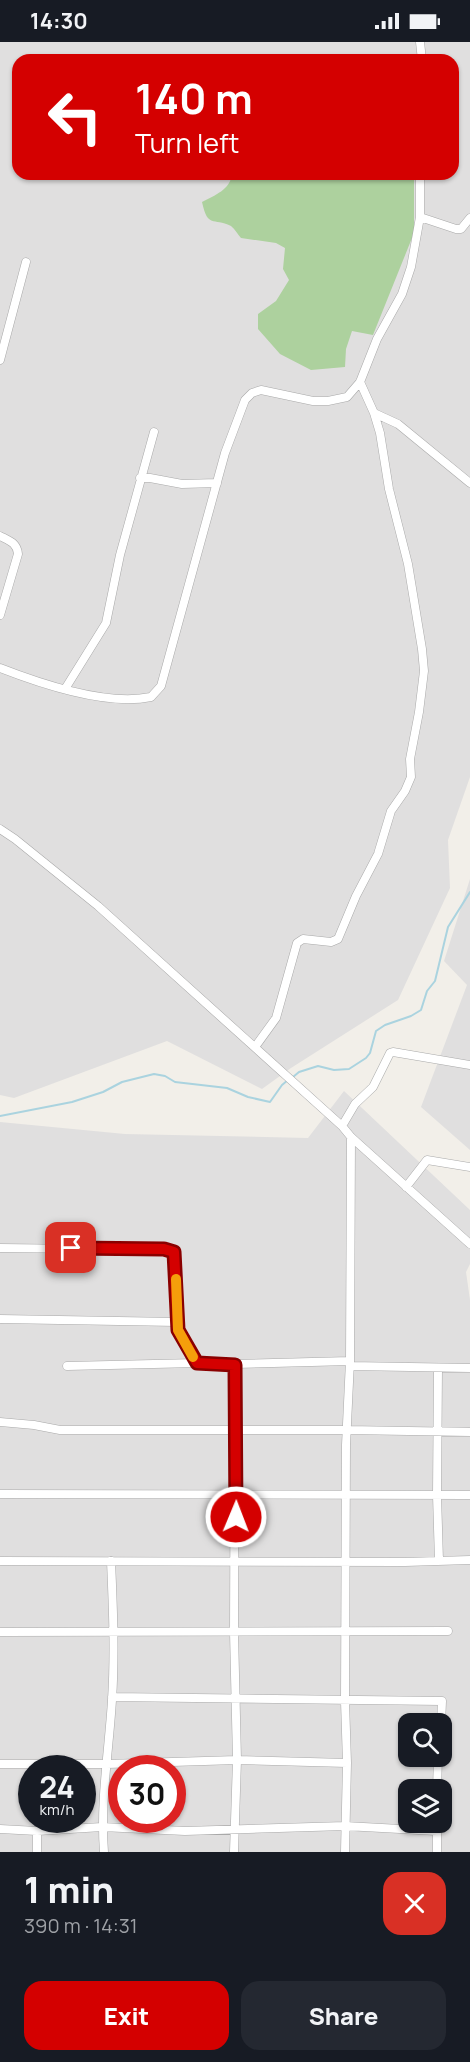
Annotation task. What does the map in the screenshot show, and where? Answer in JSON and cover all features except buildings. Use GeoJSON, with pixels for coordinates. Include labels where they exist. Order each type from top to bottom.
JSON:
{"type":"FeatureCollection","features":[{"type":"Feature","properties":{"kind":"street"},"geometry":{"type":"LineString","coordinates":[[0,668],[24,678],[115,699],[151,697],[161,686],[217,483],[246,400],[252,393],[261,390],[313,401],[328,401],[346,397],[360,382],[374,346],[402,294],[411,267],[420,217],[420,180]]}},
{"type":"Feature","properties":{"kind":"street"},"geometry":{"type":"LineString","coordinates":[[420,217],[456,229],[461,229],[470,218]]}},
{"type":"Feature","properties":{"kind":"street"},"geometry":{"type":"LineString","coordinates":[[0,360],[26,262]]}},
{"type":"Feature","properties":{"kind":"street"},"geometry":{"type":"LineString","coordinates":[[255,1047],[276,1018],[297,943],[303,939],[331,942],[338,939],[356,896],[378,855],[391,811],[405,791],[411,777],[410,759],[422,691],[422,650],[408,564],[389,489],[380,434],[374,413],[360,382]]}},
{"type":"Feature","properties":{"kind":"street"},"geometry":{"type":"LineString","coordinates":[[374,413],[398,424],[470,483]]}},
{"type":"Feature","properties":{"kind":"street"},"geometry":{"type":"LineString","coordinates":[[65,689],[106,623],[120,555],[154,432]]}},
{"type":"Feature","properties":{"kind":"street"},"geometry":{"type":"LineString","coordinates":[[140,478],[182,484],[217,483]]}},
{"type":"Feature","properties":{"kind":"street"},"geometry":{"type":"LineString","coordinates":[[0,536],[13,542],[18,554],[0,615]]}},
{"type":"Feature","properties":{"kind":"street"},"geometry":{"type":"LineString","coordinates":[[0,829],[98,906],[470,1244]]}},
{"type":"Feature","properties":{"kind":"street"},"geometry":{"type":"LineString","coordinates":[[342,1126],[355,1104],[373,1087],[388,1056],[393,1052],[470,1065]]}},
{"type":"Feature","properties":{"kind":"street"},"geometry":{"type":"LineString","coordinates":[[345,1852],[347,1763],[345,1562],[350,1364],[351,1137]]}},
{"type":"Feature","properties":{"kind":"street"},"geometry":{"type":"LineString","coordinates":[[406,1187],[427,1160],[470,1167]]}},
{"type":"Feature","properties":{"kind":"street"},"geometry":{"type":"LineString","coordinates":[[0,1248],[170,1250],[174,1252],[176,1256],[177,1322],[182,1339],[197,1363]]}},
{"type":"Feature","properties":{"kind":"street"},"geometry":{"type":"LineString","coordinates":[[0,1319],[177,1322]]}},
{"type":"Feature","properties":{"kind":"street"},"geometry":{"type":"LineString","coordinates":[[67,1366],[197,1363],[350,1364],[470,1368]]}},
{"type":"Feature","properties":{"kind":"street"},"geometry":{"type":"LineString","coordinates":[[234,1852],[237,1760],[234,1632],[235,1365]]}},
{"type":"Feature","properties":{"kind":"street"},"geometry":{"type":"LineString","coordinates":[[438,1368],[439,1561]]}},
{"type":"Feature","properties":{"kind":"street"},"geometry":{"type":"LineString","coordinates":[[0,1422],[60,1430],[470,1432]]}},
{"type":"Feature","properties":{"kind":"street"},"geometry":{"type":"LineString","coordinates":[[0,1494],[470,1495]]}},
{"type":"Feature","properties":{"kind":"street"},"geometry":{"type":"LineString","coordinates":[[0,1561],[470,1560]]}},
{"type":"Feature","properties":{"kind":"street"},"geometry":{"type":"LineString","coordinates":[[104,1852],[102,1827],[112,1697],[114,1632],[111,1561]]}},
{"type":"Feature","properties":{"kind":"street"},"geometry":{"type":"LineString","coordinates":[[0,1632],[448,1631]]}},
{"type":"Feature","properties":{"kind":"street"},"geometry":{"type":"LineString","coordinates":[[112,1697],[442,1701],[441,1713]]}},
{"type":"Feature","properties":{"kind":"street"},"geometry":{"type":"LineString","coordinates":[[0,1764],[107,1764],[237,1760],[347,1763]]}},
{"type":"Feature","properties":{"kind":"street"},"geometry":{"type":"LineString","coordinates":[[96,1827],[162,1831],[398,1827]]}},
{"type":"Feature","properties":{"kind":"street"},"geometry":{"type":"LineString","coordinates":[[0,1829],[18,1830]]}},
{"type":"Feature","properties":{"kind":"street"},"geometry":{"type":"LineString","coordinates":[[37,1833],[37,1852]]}},
{"type":"Feature","properties":{"kind":"street"},"geometry":{"type":"LineString","coordinates":[[436,1852],[437,1833]]}},
{"type":"Feature","properties":{"kind":"shaded area"},"geometry":{"type":"Polygon","coordinates":[[[0,42],[470,42],[470,777],[448,840],[450,888],[398,1000],[262,1089],[167,1041],[14,1098],[0,1095],[0,42]]]}},
{"type":"Feature","properties":{"kind":"shaded area"},"geometry":{"type":"Polygon","coordinates":[[[470,879],[470,1150],[421,1107],[467,985],[444,961],[470,879]]]}},
{"type":"Feature","properties":{"kind":"shaded area"},"geometry":{"type":"Polygon","coordinates":[[[344,1091],[470,1210],[470,1264],[466,1272],[470,1300],[470,1852],[0,1852],[0,1122],[125,1134],[308,1138],[344,1091]]]}},
{"type":"Feature","properties":{"kind":"green space"},"geometry":{"type":"Polygon","coordinates":[[[231,180],[414,180],[414,233],[373,335],[352,331],[346,349],[345,367],[311,370],[280,354],[258,329],[258,314],[276,301],[289,280],[283,269],[285,248],[276,243],[241,238],[231,226],[209,219],[202,202],[217,194],[231,180]]]}},
{"type":"Feature","properties":{"kind":"waterway"},"geometry":{"type":"LineString","coordinates":[[293,1077],[299,1072],[318,1066],[334,1070],[349,1069],[370,1053],[376,1031],[421,1010],[427,991],[435,981],[448,927],[470,892]]}},
{"type":"Feature","properties":{"kind":"waterway"},"geometry":{"type":"LineString","coordinates":[[0,1116],[72,1102],[103,1092],[122,1082],[154,1074],[165,1076],[175,1082],[227,1088],[248,1097],[270,1102],[288,1080]]}},
{"type":"Feature","properties":{"kind":"slow traffic"},"geometry":{"type":"LineString","coordinates":[[176,1279],[178,1330],[193,1357]]}},
{"type":"Feature","properties":{"kind":"route"},"geometry":{"type":"LineString","coordinates":[[71,1248],[164,1249],[174,1252],[176,1256],[177,1322],[182,1339],[197,1363],[235,1365],[236,1517]]}}]}
